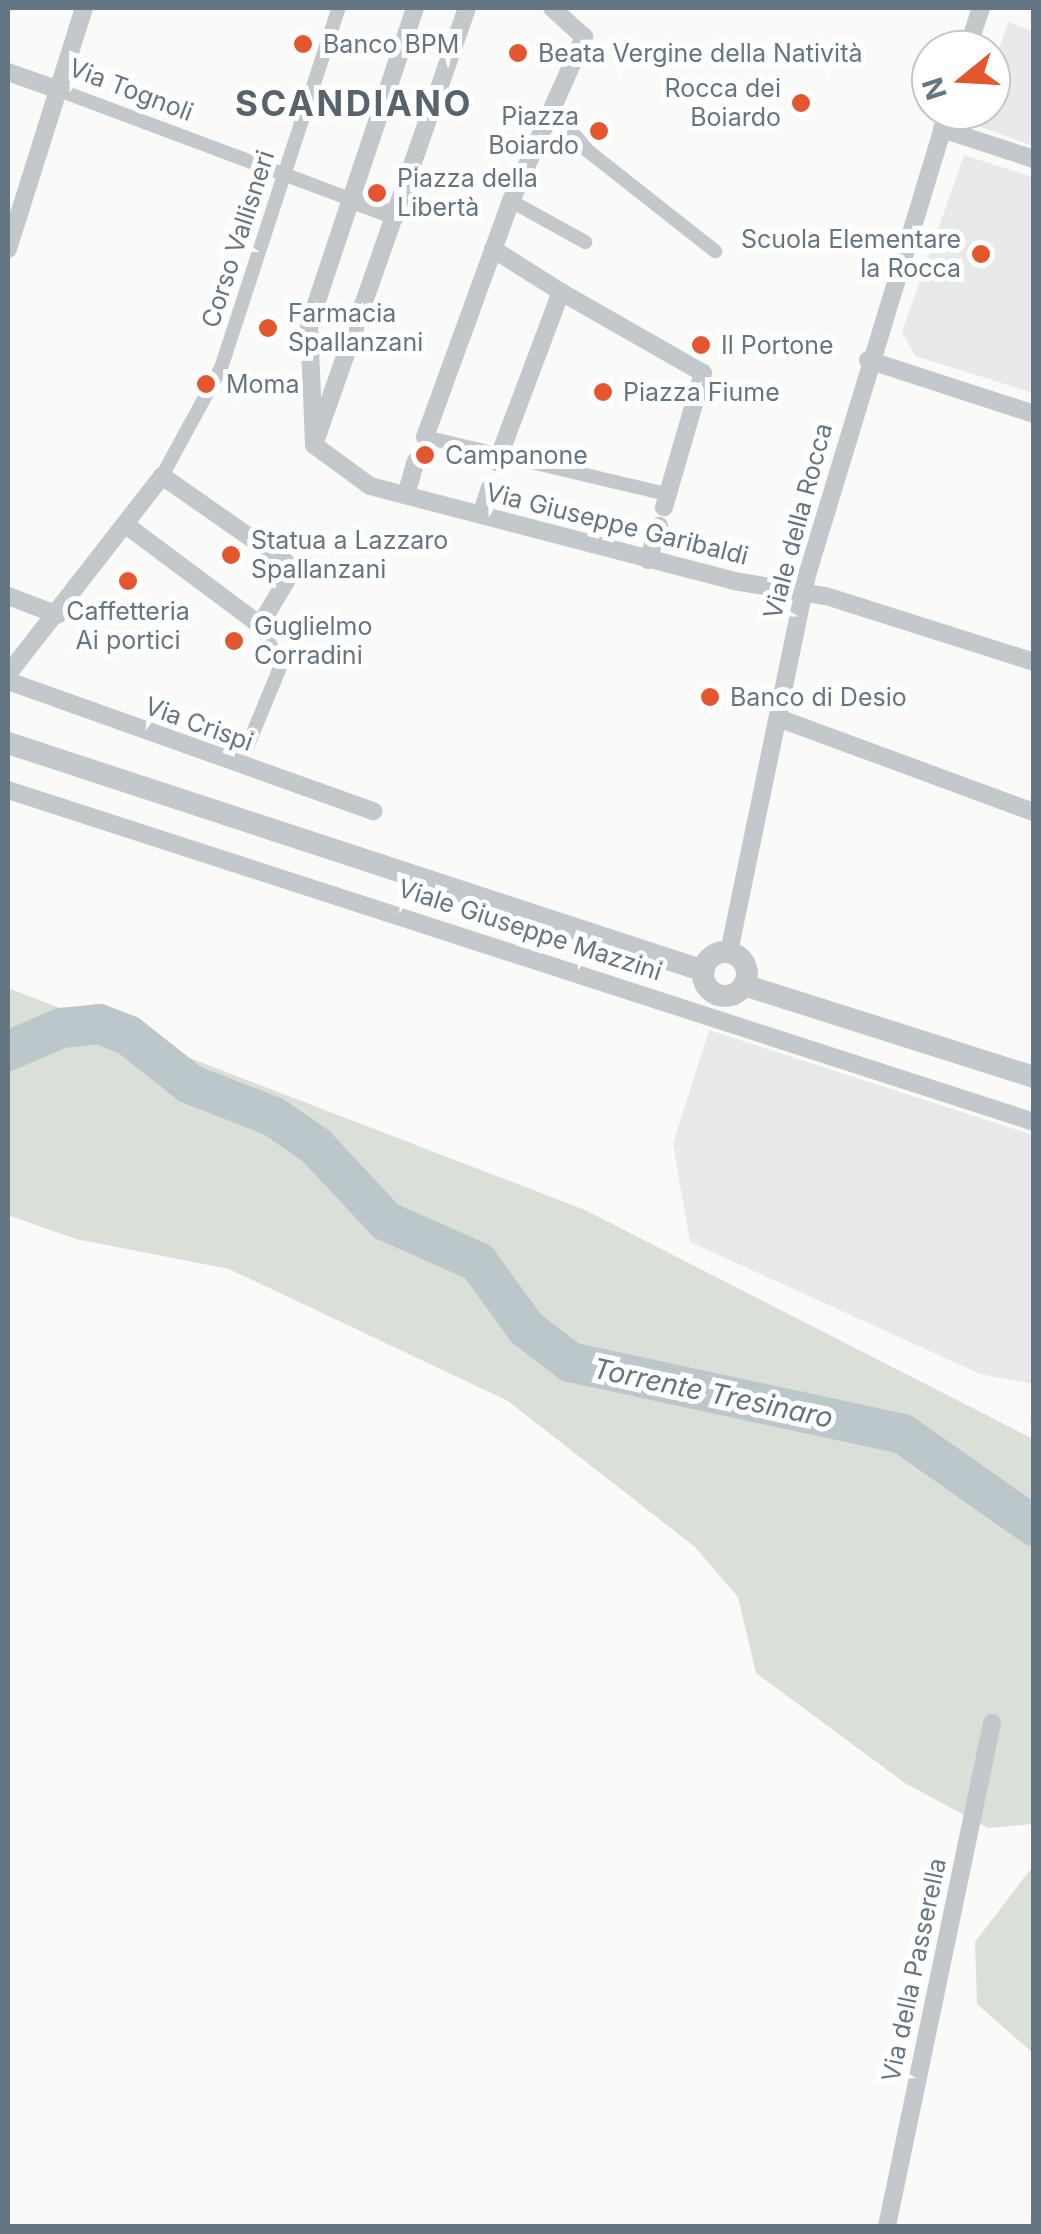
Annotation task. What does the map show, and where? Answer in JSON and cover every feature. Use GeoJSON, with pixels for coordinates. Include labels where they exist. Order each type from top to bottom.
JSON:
{"type":"FeatureCollection","features":[{"type":"Feature","properties":{"kind":"street"},"geometry":{"type":"LineString","coordinates":[[8,249],[84,8]]}},
{"type":"Feature","properties":{"kind":"street","name":"Corso Vallisneri"},"geometry":{"type":"LineString","coordinates":[[162,476],[220,368],[339,8]]}},
{"type":"Feature","properties":{"kind":"street"},"geometry":{"type":"LineString","coordinates":[[314,445],[307,335],[415,8]]}},
{"type":"Feature","properties":{"kind":"street"},"geometry":{"type":"LineString","coordinates":[[314,445],[467,8]]}},
{"type":"Feature","properties":{"kind":"street"},"geometry":{"type":"LineString","coordinates":[[493,248],[561,292],[703,373],[666,501],[498,460],[424,437],[493,248],[511,202],[584,37],[552,8]]}},
{"type":"Feature","properties":{"kind":"street","name":"Via Tognoli"},"geometry":{"type":"LineString","coordinates":[[8,72],[350,200]]}},
{"type":"Feature","properties":{"kind":"street"},"geometry":{"type":"LineString","coordinates":[[554,111],[588,152],[715,251]]}},
{"type":"Feature","properties":{"kind":"street","name":"Viale della Rocca"},"geometry":{"type":"LineString","coordinates":[[729,952],[804,591],[868,360],[942,130]]}},
{"type":"Feature","properties":{"kind":"street"},"geometry":{"type":"LineString","coordinates":[[945,130],[1034,159]]}},
{"type":"Feature","properties":{"kind":"street"},"geometry":{"type":"LineString","coordinates":[[350,200],[396,216]]}},
{"type":"Feature","properties":{"kind":"street"},"geometry":{"type":"LineString","coordinates":[[511,202],[586,242]]}},
{"type":"Feature","properties":{"kind":"street"},"geometry":{"type":"LineString","coordinates":[[498,460],[561,292]]}},
{"type":"Feature","properties":{"kind":"street"},"geometry":{"type":"LineString","coordinates":[[868,360],[1034,414]]}},
{"type":"Feature","properties":{"kind":"street","name":"Via Giuseppe Garibaldi"},"geometry":{"type":"LineString","coordinates":[[314,445],[354,478],[406,494],[648,560],[804,591],[1034,662]]}},
{"type":"Feature","properties":{"kind":"street"},"geometry":{"type":"LineString","coordinates":[[406,494],[416,461]]}},
{"type":"Feature","properties":{"kind":"street"},"geometry":{"type":"LineString","coordinates":[[8,674],[58,615],[99,548],[127,526],[162,476],[294,568],[260,625]]}},
{"type":"Feature","properties":{"kind":"street"},"geometry":{"type":"LineString","coordinates":[[481,516],[490,488]]}},
{"type":"Feature","properties":{"kind":"street"},"geometry":{"type":"LineString","coordinates":[[127,526],[260,625],[281,665],[244,754]]}},
{"type":"Feature","properties":{"kind":"street"},"geometry":{"type":"LineString","coordinates":[[648,560],[659,526]]}},
{"type":"Feature","properties":{"kind":"street"},"geometry":{"type":"LineString","coordinates":[[8,596],[58,615]]}},
{"type":"Feature","properties":{"kind":"street","name":"Via Crispi"},"geometry":{"type":"LineString","coordinates":[[8,681],[244,754],[374,811]]}},
{"type":"Feature","properties":{"kind":"street"},"geometry":{"type":"LineString","coordinates":[[778,718],[1034,812]]}},
{"type":"Feature","properties":{"kind":"street","name":"Viale Giuseppe Mazzini"},"geometry":{"type":"LineString","coordinates":[[8,743],[704,971],[718,994],[744,985]]}},
{"type":"Feature","properties":{"kind":"street","name":"Viale Giuseppe Mazzini"},"geometry":{"type":"LineString","coordinates":[[8,790],[1034,1122]]}},
{"type":"Feature","properties":{"kind":"street"},"geometry":{"type":"LineString","coordinates":[[704,971],[729,952],[745,965],[744,985],[1034,1077]]}},
{"type":"Feature","properties":{"kind":"street","name":"Via della Passerella"},"geometry":{"type":"LineString","coordinates":[[887,2226],[992,1723]]}},
{"type":"Feature","properties":{"kind":"shaded area"},"geometry":{"type":"Polygon","coordinates":[[[1008,22],[1033,31],[1033,146],[989,130],[1011,130],[1011,30],[1005,30],[1008,22]]]}},
{"type":"Feature","properties":{"kind":"shaded area","name":"Scuola Elementare la Rocca"},"geometry":{"type":"Polygon","coordinates":[[[964,155],[1033,177],[1033,393],[915,356],[902,332],[964,155]]]}},
{"type":"Feature","properties":{"kind":"shaded area"},"geometry":{"type":"Polygon","coordinates":[[[8,988],[585,1210],[1033,1439],[1033,1824],[988,1828],[905,1783],[756,1673],[738,1597],[695,1547],[508,1401],[229,1269],[76,1239],[8,1215],[8,988]]]}},
{"type":"Feature","properties":{"kind":"shaded area"},"geometry":{"type":"Polygon","coordinates":[[[709,1030],[1033,1135],[1033,1384],[980,1374],[690,1242],[673,1144],[709,1030]]]}},
{"type":"Feature","properties":{"kind":"shaded area"},"geometry":{"type":"Polygon","coordinates":[[[1033,1866],[1033,2053],[977,2004],[975,1942],[1033,1866]]]}},
{"type":"Feature","properties":{"kind":"waterway","name":"Torrente Tresinaro"},"geometry":{"type":"LineString","coordinates":[[8,1051],[61,1028],[99,1024],[128,1035],[190,1084],[274,1117],[316,1146],[386,1221],[478,1262],[526,1328],[570,1362],[903,1434],[1034,1526]]}},
{"type":"Feature","properties":{"kind":"tunnel"},"geometry":{"type":"LineString","coordinates":[[244,755],[250,740]]}},
{"type":"Feature","properties":{"kind":"place","name":"Banco BPM"},"geometry":{"type":"Point","coordinates":[303,44]}},
{"type":"Feature","properties":{"kind":"place","name":"Beata Vergine della Natività"},"geometry":{"type":"Point","coordinates":[518,53]}},
{"type":"Feature","properties":{"kind":"place","name":"Rocca dei Boiardo"},"geometry":{"type":"Point","coordinates":[801,103]}},
{"type":"Feature","properties":{"kind":"place","name":"Piazza Boiardo"},"geometry":{"type":"Point","coordinates":[599,131]}},
{"type":"Feature","properties":{"kind":"place","name":"Piazza della Libertà"},"geometry":{"type":"Point","coordinates":[377,193]}},
{"type":"Feature","properties":{"kind":"place","name":"Scuola Elementare la Rocca"},"geometry":{"type":"Point","coordinates":[981,254]}},
{"type":"Feature","properties":{"kind":"place","name":"Farmacia Spallanzani"},"geometry":{"type":"Point","coordinates":[268,328]}},
{"type":"Feature","properties":{"kind":"place","name":"Il Portone"},"geometry":{"type":"Point","coordinates":[701,345]}},
{"type":"Feature","properties":{"kind":"place","name":"Moma"},"geometry":{"type":"Point","coordinates":[206,384]}},
{"type":"Feature","properties":{"kind":"place","name":"Piazza Fiume"},"geometry":{"type":"Point","coordinates":[603,392]}},
{"type":"Feature","properties":{"kind":"place","name":"Campanone"},"geometry":{"type":"Point","coordinates":[425,455]}},
{"type":"Feature","properties":{"kind":"place","name":"Statua a Lazzaro Spallanzani"},"geometry":{"type":"Point","coordinates":[231,555]}},
{"type":"Feature","properties":{"kind":"place","name":"Caffetteria Ai portici"},"geometry":{"type":"Point","coordinates":[128,581]}},
{"type":"Feature","properties":{"kind":"place","name":"Guglielmo Corradini"},"geometry":{"type":"Point","coordinates":[234,641]}},
{"type":"Feature","properties":{"kind":"place","name":"Banco di Desio"},"geometry":{"type":"Point","coordinates":[710,697]}},
{"type":"Feature","properties":{"kind":"district","name":"SCANDIANO"},"geometry":{"type":"Point","coordinates":[354,103]}}]}
